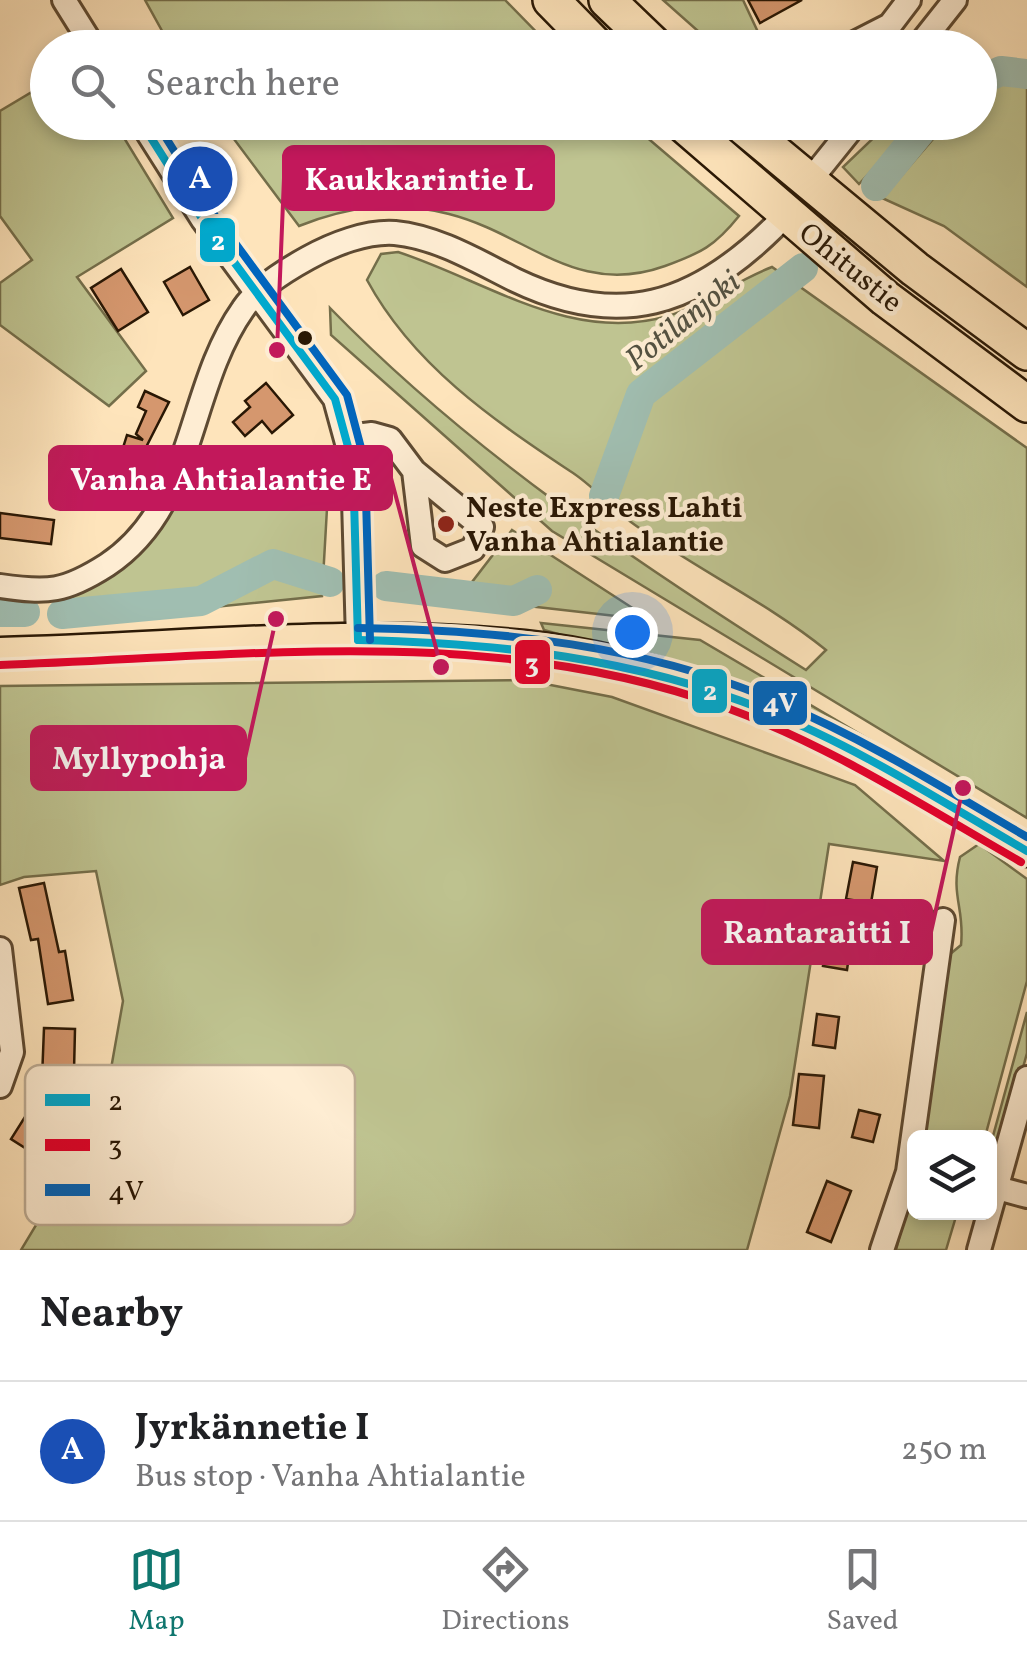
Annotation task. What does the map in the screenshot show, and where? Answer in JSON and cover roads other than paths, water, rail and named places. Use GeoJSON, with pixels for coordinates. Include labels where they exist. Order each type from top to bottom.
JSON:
{"type":"FeatureCollection","features":[{"type":"Feature","properties":{"kind":"highway"},"geometry":{"type":"LineString","coordinates":[[552,0],[581,30]]}},
{"type":"Feature","properties":{"kind":"highway"},"geometry":{"type":"LineString","coordinates":[[608,0],[639,30]]}},
{"type":"Feature","properties":{"kind":"highway","name":"Ohitustie"},"geometry":{"type":"LineString","coordinates":[[701,140],[886,298],[1027,404]]}},
{"type":"Feature","properties":{"kind":"highway","name":"Ohitustie"},"geometry":{"type":"LineString","coordinates":[[760,140],[915,269],[1027,352]]}},
{"type":"Feature","properties":{"kind":"main road"},"geometry":{"type":"LineString","coordinates":[[0,652],[358,640],[525,646],[670,677],[734,698],[833,744],[1027,851]]}},
{"type":"Feature","properties":{"kind":"street"},"geometry":{"type":"LineString","coordinates":[[64,0],[83,30]]}},
{"type":"Feature","properties":{"kind":"street"},"geometry":{"type":"LineString","coordinates":[[879,30],[890,24],[910,0]]}},
{"type":"Feature","properties":{"kind":"street"},"geometry":{"type":"LineString","coordinates":[[931,30],[955,0]]}},
{"type":"Feature","properties":{"kind":"street"},"geometry":{"type":"LineString","coordinates":[[152,140],[203,220],[335,399],[348,438],[358,530],[358,640]]}},
{"type":"Feature","properties":{"kind":"street"},"geometry":{"type":"LineString","coordinates":[[820,168],[843,140]]}},
{"type":"Feature","properties":{"kind":"street"},"geometry":{"type":"LineString","coordinates":[[0,586],[46,592],[73,585],[135,544],[162,510],[221,346],[245,305],[306,259],[342,242],[390,233],[423,238],[526,285],[576,302],[620,308],[664,302],[702,286],[739,261],[774,226]]}},
{"type":"Feature","properties":{"kind":"street"},"geometry":{"type":"LineString","coordinates":[[348,438],[372,434],[390,439],[414,471]]}},
{"type":"Feature","properties":{"kind":"street"},"geometry":{"type":"LineString","coordinates":[[916,1130],[942,920]]}},
{"type":"Feature","properties":{"kind":"street"},"geometry":{"type":"LineString","coordinates":[[0,949],[12,1052],[0,1086]]}},
{"type":"Feature","properties":{"kind":"street"},"geometry":{"type":"LineString","coordinates":[[997,1173],[1027,1078]]}},
{"type":"Feature","properties":{"kind":"street"},"geometry":{"type":"LineString","coordinates":[[882,1250],[907,1184]]}},
{"type":"Feature","properties":{"kind":"street"},"geometry":{"type":"LineString","coordinates":[[997,1187],[1027,1196]]}},
{"type":"Feature","properties":{"kind":"street"},"geometry":{"type":"LineString","coordinates":[[979,1250],[986,1220]]}},
{"type":"Feature","properties":{"kind":"waterway","name":"Potilanjoki"},"geometry":{"type":"LineString","coordinates":[[997,73],[1027,74]]}},
{"type":"Feature","properties":{"kind":"waterway","name":"Potilanjoki"},"geometry":{"type":"LineString","coordinates":[[876,186],[913,140]]}},
{"type":"Feature","properties":{"kind":"waterway","name":"Potilanjoki"},"geometry":{"type":"LineString","coordinates":[[604,496],[641,394],[803,268]]}},
{"type":"Feature","properties":{"kind":"waterway","name":"Potilanjoki"},"geometry":{"type":"LineString","coordinates":[[62,614],[201,601],[273,564],[330,582]]}},
{"type":"Feature","properties":{"kind":"waterway","name":"Potilanjoki"},"geometry":{"type":"LineString","coordinates":[[386,586],[514,601],[537,590]]}},
{"type":"Feature","properties":{"kind":"waterway","name":"Potilanjoki"},"geometry":{"type":"LineString","coordinates":[[0,612],[25,612]]}},
{"type":"Feature","properties":{"kind":"place","name":"Jyrkännetie I"},"geometry":{"type":"Point","coordinates":[200,179]}},
{"type":"Feature","properties":{"kind":"place","name":"Kaukkarintie L"},"geometry":{"type":"Point","coordinates":[277,350]}},
{"type":"Feature","properties":{"kind":"place","name":"Neste Express Lahti Vanha Ahtialantie"},"geometry":{"type":"Point","coordinates":[446,524]}},
{"type":"Feature","properties":{"kind":"place","name":"Myllypohja"},"geometry":{"type":"Point","coordinates":[276,619]}},
{"type":"Feature","properties":{"kind":"place","name":"Vanha Ahtialantie E"},"geometry":{"type":"Point","coordinates":[441,667]}},
{"type":"Feature","properties":{"kind":"place","name":"Rantaraitti I"},"geometry":{"type":"Point","coordinates":[963,788]}}]}
